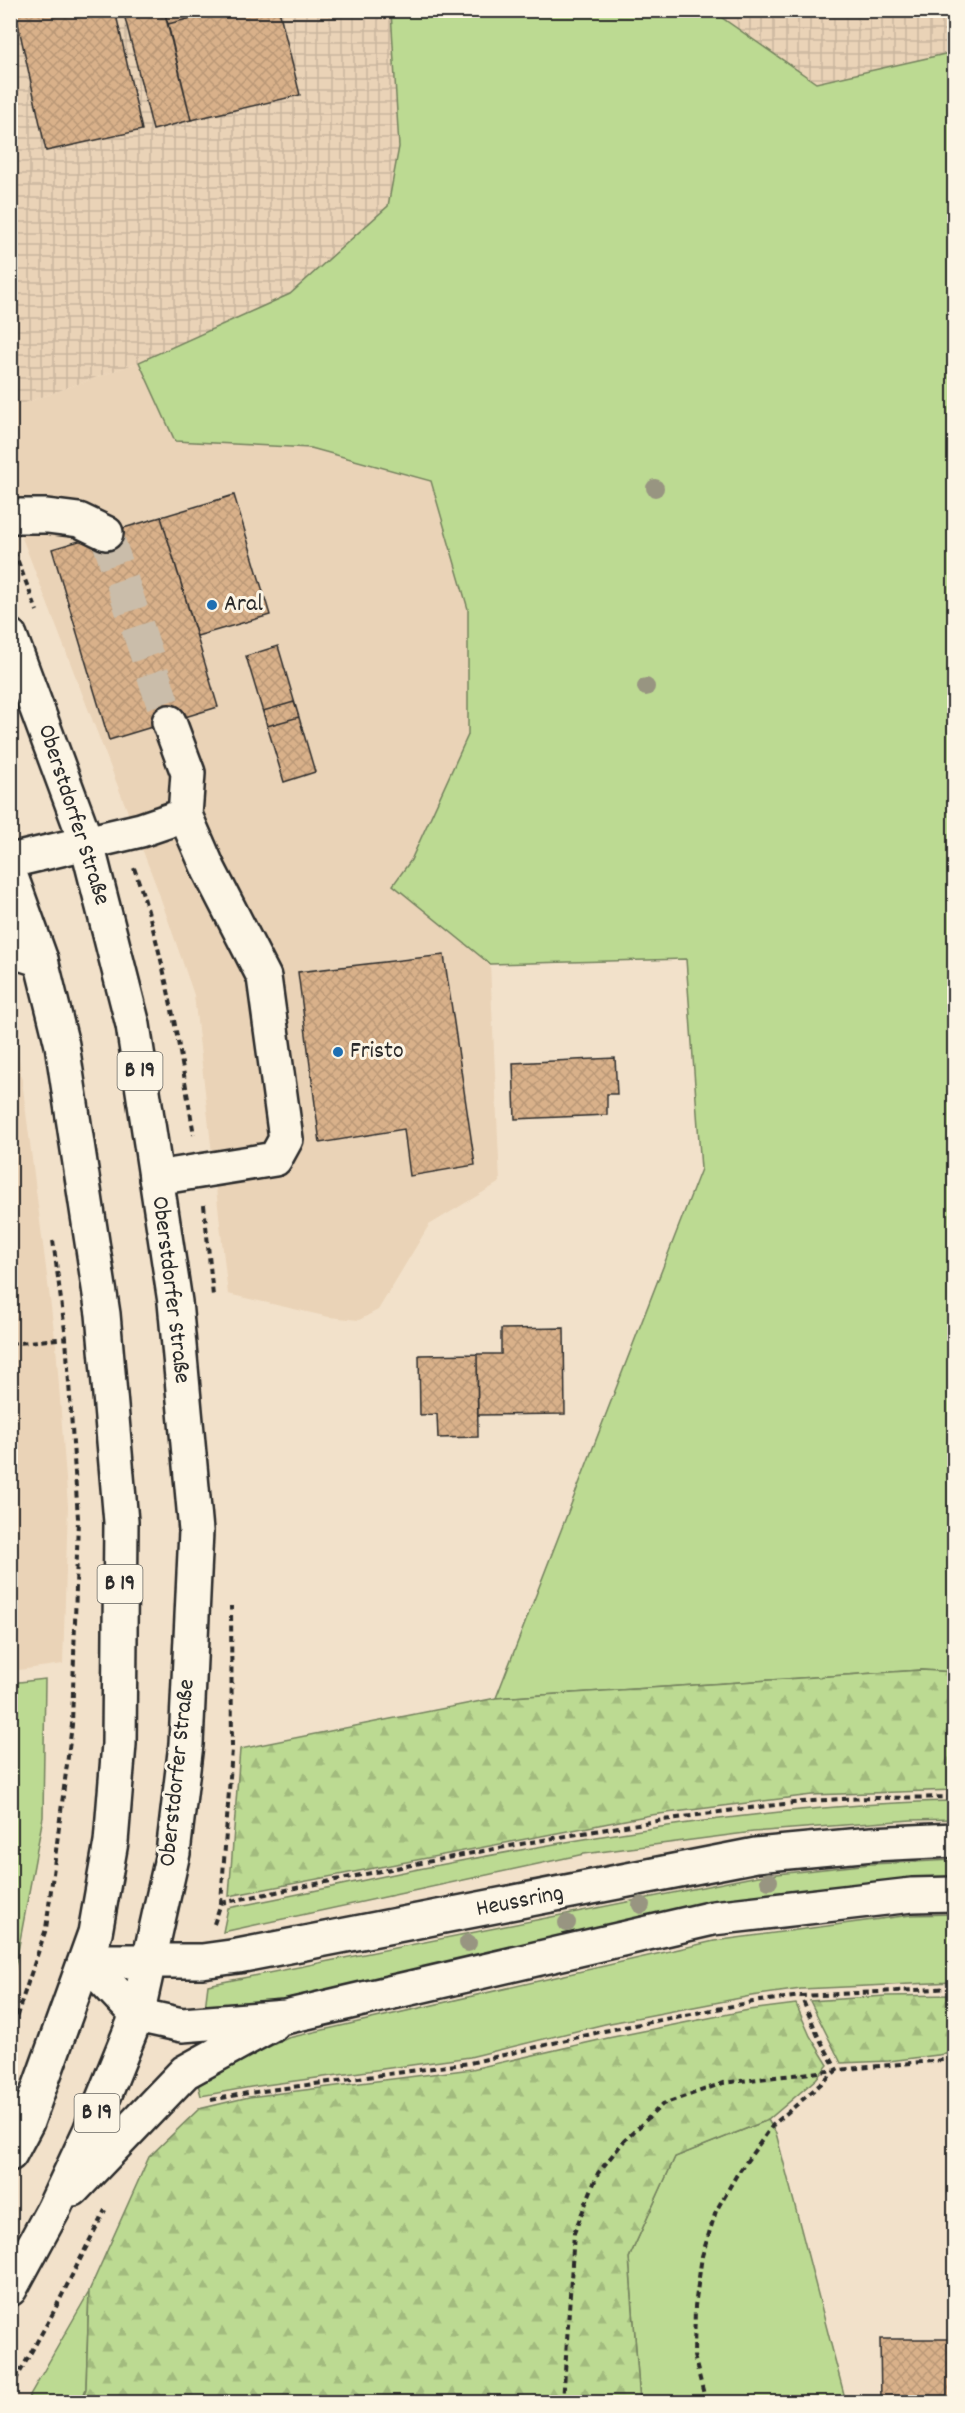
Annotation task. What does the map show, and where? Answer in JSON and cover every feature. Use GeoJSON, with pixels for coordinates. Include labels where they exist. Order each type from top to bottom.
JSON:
{"type":"FeatureCollection","features":[{"type":"Feature","properties":{"kind":"main road"},"geometry":{"type":"LineString","coordinates":[[10,516],[47,516],[79,520],[106,533]]}},
{"type":"Feature","properties":{"kind":"main road","name":"Oberstdorfer Straße"},"geometry":{"type":"LineString","coordinates":[[10,636],[87,844],[133,1025],[175,1302],[196,1531],[186,1744],[173,1853],[150,1961]]}},
{"type":"Feature","properties":{"kind":"main road"},"geometry":{"type":"LineString","coordinates":[[156,1178],[276,1159],[286,1138],[264,977],[209,870],[185,815],[188,773],[169,722]]}},
{"type":"Feature","properties":{"kind":"main road"},"geometry":{"type":"LineString","coordinates":[[10,861],[141,830],[185,815]]}},
{"type":"Feature","properties":{"kind":"main road","name":"B 19"},"geometry":{"type":"LineString","coordinates":[[10,874],[41,960],[62,1045],[103,1314],[121,1522],[119,1744],[111,1842],[95,1934],[27,2122],[10,2154]]}},
{"type":"Feature","properties":{"kind":"main road"},"geometry":{"type":"LineString","coordinates":[[10,950],[41,960]]}},
{"type":"Feature","properties":{"kind":"main road","name":"Heussring"},"geometry":{"type":"LineString","coordinates":[[86,1961],[202,1961],[306,1945],[756,1855],[872,1844],[954,1840]]}},
{"type":"Feature","properties":{"kind":"main road"},"geometry":{"type":"LineString","coordinates":[[86,1961],[137,2015],[182,2025],[285,2017],[713,1918],[912,1895],[954,1894]]}},
{"type":"Feature","properties":{"kind":"main road","name":"B 19"},"geometry":{"type":"LineString","coordinates":[[10,2289],[53,2210],[90,2131],[137,2015],[150,1961]]}},
{"type":"Feature","properties":{"kind":"main road"},"geometry":{"type":"LineString","coordinates":[[53,2210],[185,2072],[285,2017]]}},
{"type":"Feature","properties":{"kind":"path"},"geometry":{"type":"LineString","coordinates":[[10,1000],[14,1012]]}},
{"type":"Feature","properties":{"kind":"path"},"geometry":{"type":"LineString","coordinates":[[10,2036],[46,1929],[72,1725],[78,1518],[66,1338],[52,1232]]}},
{"type":"Feature","properties":{"kind":"path"},"geometry":{"type":"LineString","coordinates":[[10,1344],[66,1338]]}},
{"type":"Feature","properties":{"kind":"path"},"geometry":{"type":"LineString","coordinates":[[221,1903],[452,1857],[652,1821],[815,1801],[954,1797]]}},
{"type":"Feature","properties":{"kind":"path"},"geometry":{"type":"LineString","coordinates":[[206,2102],[248,2093],[470,2064],[604,2031],[753,2002],[801,1996],[954,1988]]}},
{"type":"Feature","properties":{"kind":"path"},"geometry":{"type":"LineString","coordinates":[[801,1996],[818,2036],[837,2070]]}},
{"type":"Feature","properties":{"kind":"path"},"geometry":{"type":"LineString","coordinates":[[563,2403],[574,2233],[598,2173],[624,2140],[663,2104],[723,2083],[954,2059]]}},
{"type":"Feature","properties":{"kind":"path"},"geometry":{"type":"LineString","coordinates":[[706,2403],[694,2356],[695,2306],[702,2256],[716,2211],[736,2176],[773,2124],[837,2070]]}},
{"type":"Feature","properties":{"kind":"shaded area"},"geometry":{"type":"Polygon","coordinates":[[[11,11],[391,11],[399,147],[388,206],[290,294],[139,362],[11,408],[11,11]]]}},
{"type":"Feature","properties":{"kind":"shaded area"},"geometry":{"type":"Polygon","coordinates":[[[712,11],[954,11],[954,52],[816,84],[712,11]]]}},
{"type":"Feature","properties":{"kind":"shaded area"},"geometry":{"type":"Polygon","coordinates":[[[139,362],[175,441],[311,448],[431,480],[468,609],[468,735],[411,860],[393,885],[490,964],[500,1182],[429,1225],[378,1310],[359,1320],[329,1317],[228,1294],[194,995],[156,885],[11,509],[11,408],[139,362]]]}},
{"type":"Feature","properties":{"kind":"shaded area"},"geometry":{"type":"Polygon","coordinates":[[[11,1031],[18,1050],[56,1346],[68,1506],[63,1664],[11,1671],[11,1031]]]}},
{"type":"Feature","properties":{"kind":"green space"},"geometry":{"type":"Polygon","coordinates":[[[391,11],[712,11],[816,83],[954,52],[954,1672],[921,1670],[496,1698],[701,1169],[686,959],[490,964],[393,885],[411,860],[468,735],[468,609],[431,481],[311,448],[175,441],[139,362],[290,294],[388,206],[399,147],[391,11]]]}},
{"type":"Feature","properties":{"kind":"green space"},"geometry":{"type":"Polygon","coordinates":[[[921,1670],[954,1672],[954,1790],[812,1795],[651,1815],[229,1896],[240,1749],[496,1698],[921,1670]]]}},
{"type":"Feature","properties":{"kind":"green space"},"geometry":{"type":"Polygon","coordinates":[[[45,1679],[43,1817],[11,1984],[11,1683],[45,1679]]]}},
{"type":"Feature","properties":{"kind":"green space"},"geometry":{"type":"Polygon","coordinates":[[[954,1801],[954,1819],[753,1832],[584,1854],[223,1932],[228,1908],[427,1867],[641,1830],[766,1813],[891,1803],[954,1801]]]}},
{"type":"Feature","properties":{"kind":"green space"},"geometry":{"type":"Polygon","coordinates":[[[954,1860],[954,1879],[913,1880],[711,1901],[280,2000],[205,2009],[208,1985],[758,1876],[871,1864],[954,1860]]]}},
{"type":"Feature","properties":{"kind":"green space"},"geometry":{"type":"Polygon","coordinates":[[[954,1914],[954,1982],[801,1989],[751,1996],[605,2024],[470,2057],[201,2096],[197,2080],[288,2038],[714,1941],[911,1915],[954,1914]]]}},
{"type":"Feature","properties":{"kind":"green space"},"geometry":{"type":"Polygon","coordinates":[[[954,1995],[954,2053],[889,2061],[841,2063],[810,2001],[886,1996],[954,1995]]]}},
{"type":"Feature","properties":{"kind":"green space"},"geometry":{"type":"Polygon","coordinates":[[[796,2004],[810,2036],[828,2065],[816,2079],[768,2120],[675,2157],[629,2258],[640,2402],[81,2402],[86,2389],[89,2291],[149,2157],[199,2109],[249,2097],[472,2069],[608,2038],[749,2010],[796,2004]]]}},
{"type":"Feature","properties":{"kind":"green space"},"geometry":{"type":"Polygon","coordinates":[[[768,2120],[776,2133],[846,2402],[640,2402],[629,2258],[675,2157],[768,2120]]]}},
{"type":"Feature","properties":{"kind":"green space"},"geometry":{"type":"Polygon","coordinates":[[[89,2292],[86,2389],[81,2402],[26,2402],[89,2292]]]}},
{"type":"Feature","properties":{"kind":"building"},"geometry":{"type":"Polygon","coordinates":[[[15,10],[115,10],[142,130],[46,151],[15,10]]]}},
{"type":"Feature","properties":{"kind":"building"},"geometry":{"type":"Polygon","coordinates":[[[123,10],[164,10],[191,120],[153,130],[123,10]]]}},
{"type":"Feature","properties":{"kind":"building"},"geometry":{"type":"Polygon","coordinates":[[[164,10],[222,10],[168,24],[164,10]]]}},
{"type":"Feature","properties":{"kind":"building"},"geometry":{"type":"Polygon","coordinates":[[[222,10],[279,10],[300,95],[191,120],[168,24],[222,10]]]}},
{"type":"Feature","properties":{"kind":"building"},"geometry":{"type":"Polygon","coordinates":[[[234,495],[270,615],[197,636],[161,517],[234,495]]]}},
{"type":"Feature","properties":{"kind":"building"},"geometry":{"type":"Polygon","coordinates":[[[161,517],[218,707],[109,740],[52,549],[161,517]]]}},
{"type":"Feature","properties":{"kind":"building"},"geometry":{"type":"Polygon","coordinates":[[[278,646],[315,772],[284,782],[246,656],[278,646]]]}},
{"type":"Feature","properties":{"kind":"building"},"geometry":{"type":"Polygon","coordinates":[[[294,702],[299,717],[267,726],[263,711],[294,702]]]}},
{"type":"Feature","properties":{"kind":"building"},"geometry":{"type":"Polygon","coordinates":[[[444,955],[475,1165],[410,1176],[404,1129],[320,1143],[298,972],[444,955]]]}},
{"type":"Feature","properties":{"kind":"building"},"geometry":{"type":"Polygon","coordinates":[[[615,1058],[617,1094],[607,1094],[607,1115],[515,1119],[513,1063],[615,1058]]]}},
{"type":"Feature","properties":{"kind":"building"},"geometry":{"type":"Polygon","coordinates":[[[564,1328],[565,1414],[478,1415],[477,1354],[501,1354],[501,1329],[564,1328]]]}},
{"type":"Feature","properties":{"kind":"building"},"geometry":{"type":"Polygon","coordinates":[[[477,1354],[478,1437],[438,1438],[437,1414],[420,1415],[419,1355],[477,1354]]]}},
{"type":"Feature","properties":{"kind":"building"},"geometry":{"type":"Polygon","coordinates":[[[880,2339],[954,2339],[954,2402],[881,2402],[880,2339]]]}},
{"type":"Feature","properties":{"kind":"tunnel"},"geometry":{"type":"LineString","coordinates":[[106,533],[169,722]]}},
{"type":"Feature","properties":{"kind":"place","name":"Aral"},"geometry":{"type":"Point","coordinates":[212,605]}},
{"type":"Feature","properties":{"kind":"place","name":"Fristo"},"geometry":{"type":"Point","coordinates":[338,1052]}}]}
